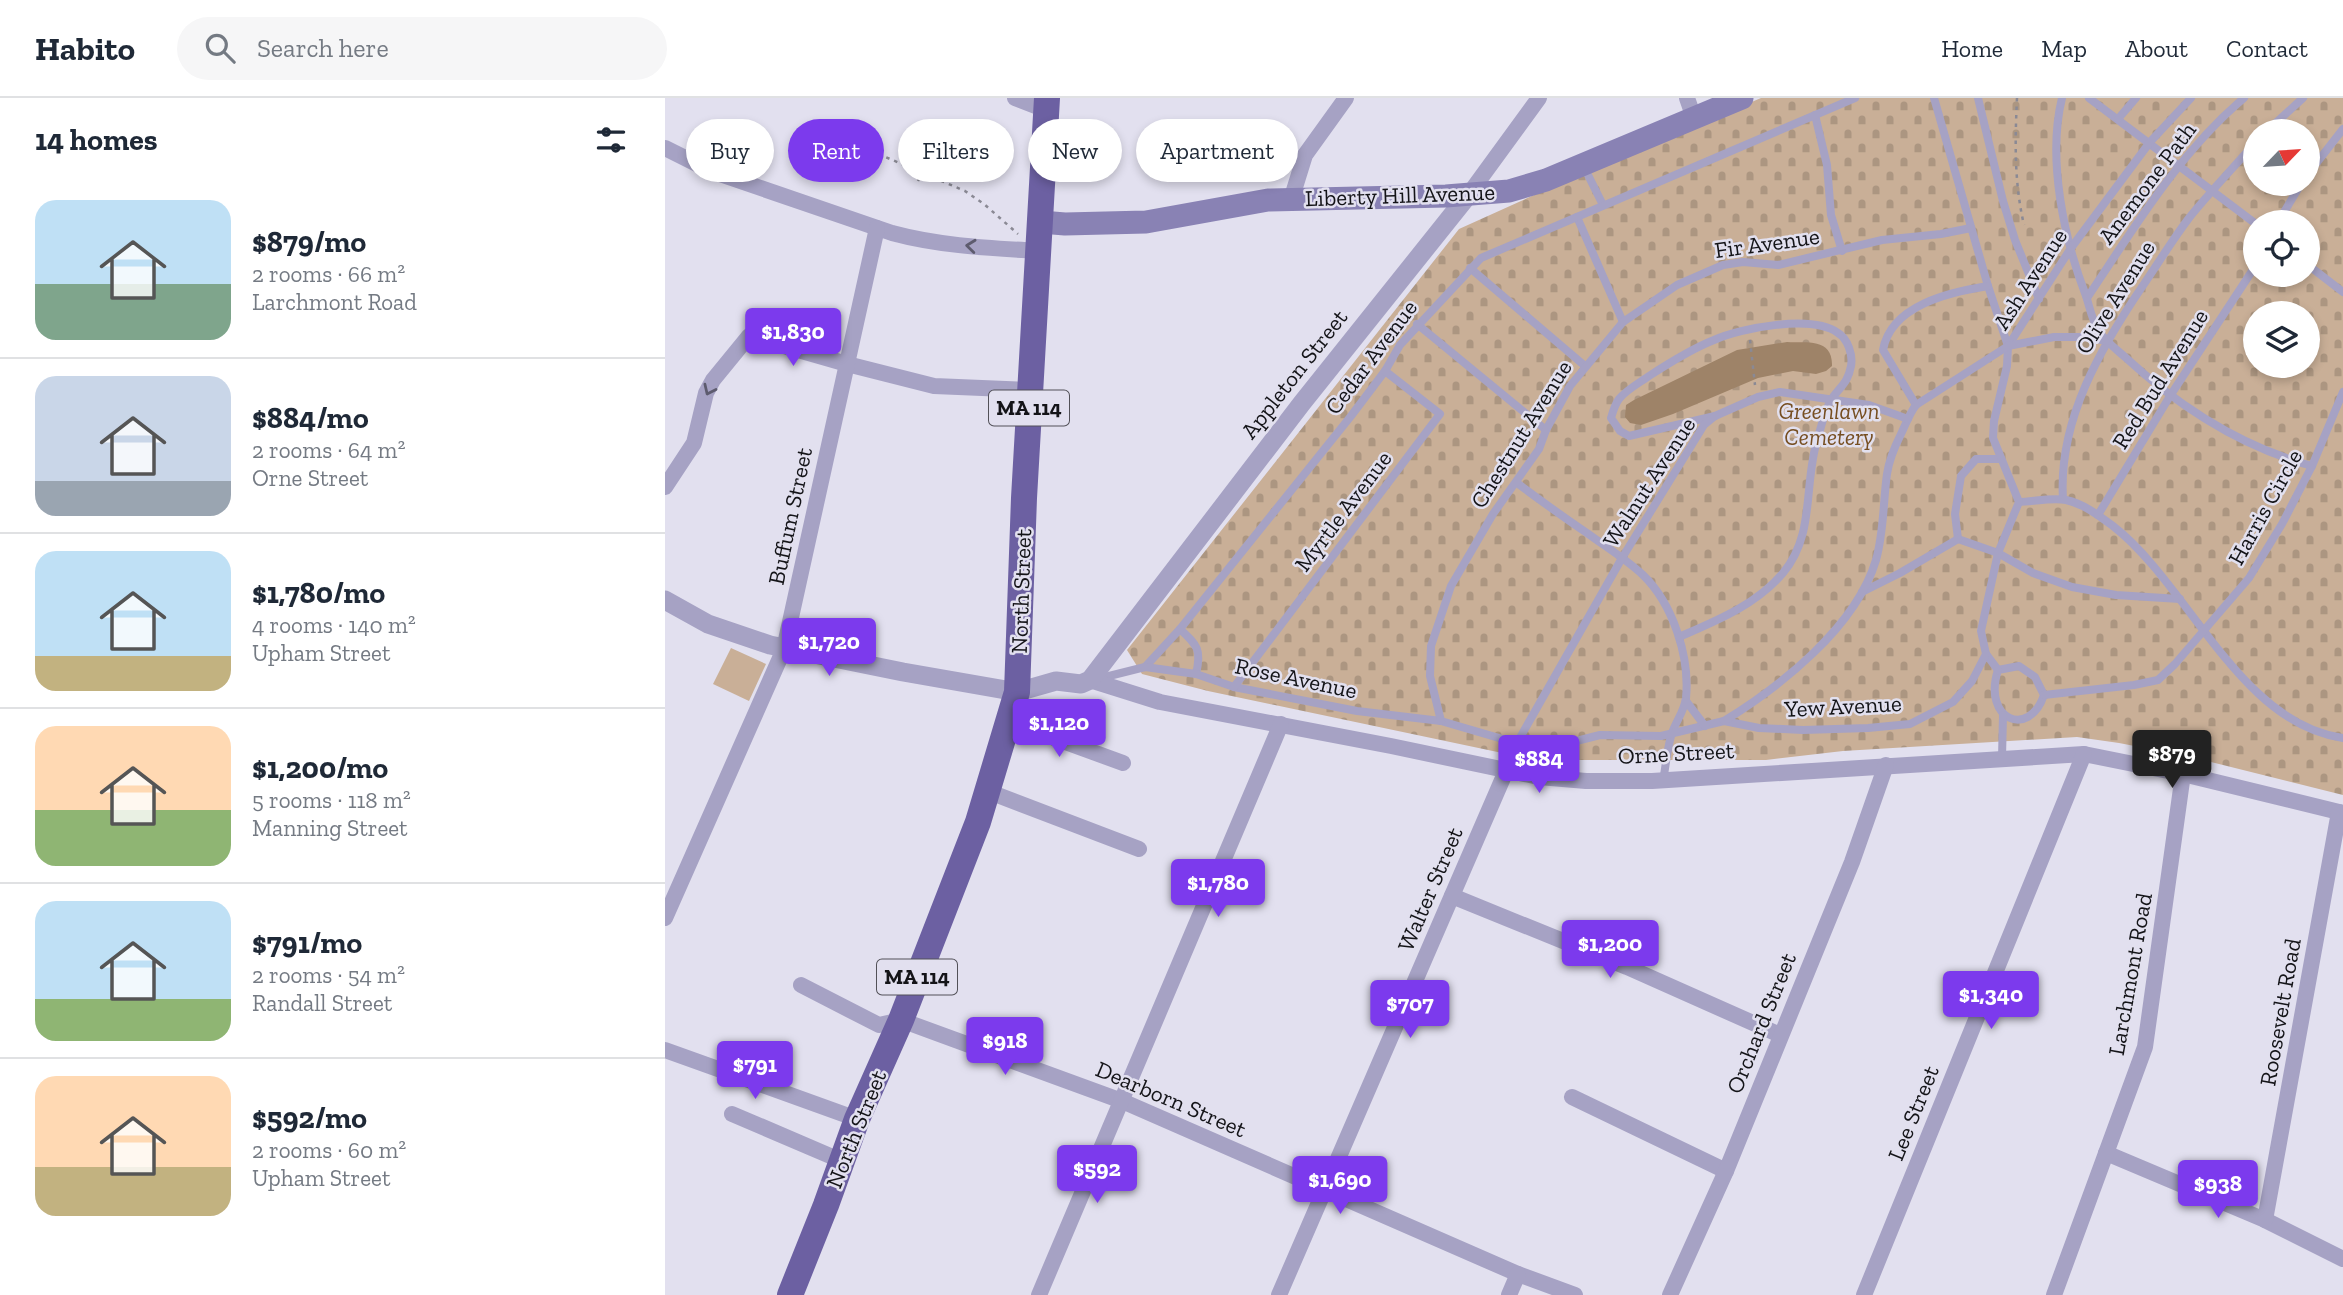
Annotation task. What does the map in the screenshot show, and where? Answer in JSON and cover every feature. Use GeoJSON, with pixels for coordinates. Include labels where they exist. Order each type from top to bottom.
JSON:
{"type":"FeatureCollection","features":[{"type":"Feature","properties":{"kind":"highway","name":"North Street"},"geometry":{"type":"LineString","coordinates":[[790,1295],[857,1119],[901,1020],[978,821],[1017,692],[1024,498],[1039,251],[1029,228],[1046,104]]}},
{"type":"Feature","properties":{"kind":"main road","name":"Liberty Hill Avenue"},"geometry":{"type":"LineString","coordinates":[[1029,228],[1146,222],[1268,200],[1510,191],[1583,164],[1690,108],[1742,98]]}},
{"type":"Feature","properties":{"kind":"street"},"geometry":{"type":"LineString","coordinates":[[1015,98],[1046,104]]}},
{"type":"Feature","properties":{"kind":"street"},"geometry":{"type":"LineString","coordinates":[[1291,200],[1305,155],[1346,98]]}},
{"type":"Feature","properties":{"kind":"street","name":"Appleton Street"},"geometry":{"type":"LineString","coordinates":[[1090,680],[1302,403],[1469,194],[1538,98]]}},
{"type":"Feature","properties":{"kind":"street"},"geometry":{"type":"LineString","coordinates":[[665,148],[711,171],[877,228],[927,241],[1039,251]]}},
{"type":"Feature","properties":{"kind":"street","name":"Buffum Street"},"geometry":{"type":"LineString","coordinates":[[665,918],[784,649],[877,228]]}},
{"type":"Feature","properties":{"kind":"street"},"geometry":{"type":"LineString","coordinates":[[665,487],[694,443],[706,393],[720,370],[728,364],[749,336],[934,386],[1030,390]]}},
{"type":"Feature","properties":{"kind":"street"},"geometry":{"type":"LineString","coordinates":[[665,600],[708,624],[784,649],[1017,692]]}},
{"type":"Feature","properties":{"kind":"street","name":"Orne Street"},"geometry":{"type":"LineString","coordinates":[[1017,692],[1056,681],[1081,684],[1090,680],[1160,702],[1539,777],[1664,781],[2084,754],[2183,774],[2341,813]]}},
{"type":"Feature","properties":{"kind":"street"},"geometry":{"type":"LineString","coordinates":[[1008,720],[1123,763]]}},
{"type":"Feature","properties":{"kind":"street"},"geometry":{"type":"LineString","coordinates":[[1039,1295],[1281,724]]}},
{"type":"Feature","properties":{"kind":"street","name":"Lee Street"},"geometry":{"type":"LineString","coordinates":[[1864,1295],[2084,754]]}},
{"type":"Feature","properties":{"kind":"street","name":"Orchard Street"},"geometry":{"type":"LineString","coordinates":[[1670,1295],[1726,1171],[1852,862],[1886,765]]}},
{"type":"Feature","properties":{"kind":"street","name":"Walter Street"},"geometry":{"type":"LineString","coordinates":[[1279,1295],[1506,771]]}},
{"type":"Feature","properties":{"kind":"street","name":"Larchmont Road"},"geometry":{"type":"LineString","coordinates":[[2054,1295],[2145,1047],[2183,774]]}},
{"type":"Feature","properties":{"kind":"street"},"geometry":{"type":"LineString","coordinates":[[987,791],[1139,849]]}},
{"type":"Feature","properties":{"kind":"street","name":"Roosevelt Road"},"geometry":{"type":"LineString","coordinates":[[2265,1220],[2341,813]]}},
{"type":"Feature","properties":{"kind":"street"},"geometry":{"type":"LineString","coordinates":[[1452,896],[1627,967],[1780,1035]]}},
{"type":"Feature","properties":{"kind":"street","name":"Dearborn Street"},"geometry":{"type":"LineString","coordinates":[[801,985],[879,1025],[901,1020],[1122,1101],[1518,1274],[1574,1295]]}},
{"type":"Feature","properties":{"kind":"street"},"geometry":{"type":"LineString","coordinates":[[665,1050],[857,1119]]}},
{"type":"Feature","properties":{"kind":"street"},"geometry":{"type":"LineString","coordinates":[[1572,1097],[1726,1171]]}},
{"type":"Feature","properties":{"kind":"street"},"geometry":{"type":"LineString","coordinates":[[732,1114],[842,1161]]}},
{"type":"Feature","properties":{"kind":"street"},"geometry":{"type":"LineString","coordinates":[[2106,1153],[2265,1220],[2343,1259]]}},
{"type":"Feature","properties":{"kind":"street"},"geometry":{"type":"LineString","coordinates":[[1509,1295],[1518,1274]]}},
{"type":"Feature","properties":{"kind":"lane","name":"Cedar Avenue"},"geometry":{"type":"LineString","coordinates":[[1145,667],[1180,629],[1385,371],[1400,345],[1417,324],[1481,258],[1855,98]]}},
{"type":"Feature","properties":{"kind":"lane"},"geometry":{"type":"LineString","coordinates":[[1934,98],[2008,346]]}},
{"type":"Feature","properties":{"kind":"lane"},"geometry":{"type":"LineString","coordinates":[[1978,98],[2003,201],[2015,240],[2039,299]]}},
{"type":"Feature","properties":{"kind":"lane"},"geometry":{"type":"LineString","coordinates":[[2062,98],[2058,113],[2057,144],[2064,218],[2076,272],[2099,333],[2170,396],[2260,449],[2312,466]]}},
{"type":"Feature","properties":{"kind":"lane"},"geometry":{"type":"LineString","coordinates":[[2089,98],[2243,214]]}},
{"type":"Feature","properties":{"kind":"lane"},"geometry":{"type":"LineString","coordinates":[[2118,119],[2136,98]]}},
{"type":"Feature","properties":{"kind":"lane","name":"Ash Avenue"},"geometry":{"type":"LineString","coordinates":[[2019,502],[1993,438],[2007,366],[2008,346],[2071,248],[2150,142],[2191,98]]}},
{"type":"Feature","properties":{"kind":"lane","name":"Anemone Path"},"geometry":{"type":"LineString","coordinates":[[2087,298],[2179,165],[2209,131],[2245,98]]}},
{"type":"Feature","properties":{"kind":"lane"},"geometry":{"type":"LineString","coordinates":[[2280,119],[2303,98]]}},
{"type":"Feature","properties":{"kind":"lane"},"geometry":{"type":"LineString","coordinates":[[1815,115],[1827,165],[1831,215],[1842,251]]}},
{"type":"Feature","properties":{"kind":"lane"},"geometry":{"type":"LineString","coordinates":[[2321,157],[2343,129]]}},
{"type":"Feature","properties":{"kind":"lane","name":"Olive Avenue"},"geometry":{"type":"LineString","coordinates":[[2063,499],[2061,475],[2075,412],[2107,341],[2189,218],[2243,156]]}},
{"type":"Feature","properties":{"kind":"lane"},"geometry":{"type":"LineString","coordinates":[[1583,164],[1603,205]]}},
{"type":"Feature","properties":{"kind":"lane"},"geometry":{"type":"LineString","coordinates":[[1577,217],[1623,322]]}},
{"type":"Feature","properties":{"kind":"lane","name":"Fir Avenue"},"geometry":{"type":"LineString","coordinates":[[1623,322],[1677,285],[1723,265],[1743,262],[1778,265],[1882,240],[1971,229]]}},
{"type":"Feature","properties":{"kind":"lane"},"geometry":{"type":"LineString","coordinates":[[1470,268],[1585,366]]}},
{"type":"Feature","properties":{"kind":"lane"},"geometry":{"type":"LineString","coordinates":[[2320,274],[2343,292]]}},
{"type":"Feature","properties":{"kind":"lane","name":"Red Bud Avenue"},"geometry":{"type":"LineString","coordinates":[[2098,515],[2170,396],[2243,284]]}},
{"type":"Feature","properties":{"kind":"lane"},"geometry":{"type":"LineString","coordinates":[[1916,405],[1883,350],[1885,337],[1908,313],[1926,303],[1953,292],[1988,286]]}},
{"type":"Feature","properties":{"kind":"lane","name":"Chestnut Avenue"},"geometry":{"type":"LineString","coordinates":[[1441,721],[1430,676],[1431,646],[1451,586],[1493,514],[1539,449],[1546,430],[1570,386],[1623,322]]}},
{"type":"Feature","properties":{"kind":"lane"},"geometry":{"type":"LineString","coordinates":[[1679,637],[1723,618],[1765,591],[1783,573],[1797,552],[1805,530],[1811,463],[1832,398],[1844,387],[1852,363],[1848,345],[1839,333],[1800,323],[1747,330],[1713,340],[1649,376],[1621,396],[1611,418],[1620,431],[1629,436],[1715,416]]}},
{"type":"Feature","properties":{"kind":"lane"},"geometry":{"type":"LineString","coordinates":[[1417,324],[1546,430]]}},
{"type":"Feature","properties":{"kind":"lane"},"geometry":{"type":"LineString","coordinates":[[1724,722],[1758,700],[1804,660],[1836,628],[1862,592],[1876,560],[1882,530],[1887,471],[1916,405],[2008,346],[2054,337],[2086,337],[2107,341]]}},
{"type":"Feature","properties":{"kind":"lane","name":"Myrtle Avenue"},"geometry":{"type":"LineString","coordinates":[[1234,687],[1440,414],[1385,371]]}},
{"type":"Feature","properties":{"kind":"lane","name":"Walnut Avenue"},"geometry":{"type":"LineString","coordinates":[[1517,743],[1622,558],[1704,425],[1715,416],[1758,397],[1780,392],[1870,405],[1908,419]]}},
{"type":"Feature","properties":{"kind":"lane","name":"Harris Circle"},"geometry":{"type":"LineString","coordinates":[[2044,695],[2123,687],[2158,680],[2205,632],[2249,578],[2282,524],[2312,466],[2343,392]]}},
{"type":"Feature","properties":{"kind":"lane"},"geometry":{"type":"LineString","coordinates":[[1958,539],[1955,514],[1961,476],[1976,459],[2001,459]]}},
{"type":"Feature","properties":{"kind":"lane"},"geometry":{"type":"LineString","coordinates":[[1517,483],[1644,576],[1657,593],[1679,637],[1685,662],[1686,701],[1672,733],[1664,781]]}},
{"type":"Feature","properties":{"kind":"lane"},"geometry":{"type":"LineString","coordinates":[[1998,670],[1986,654],[1980,631],[1998,554],[2019,502],[2063,499],[2080,504],[2098,515],[2138,548],[2251,687],[2289,719],[2326,736],[2343,738]]}},
{"type":"Feature","properties":{"kind":"lane"},"geometry":{"type":"LineString","coordinates":[[1862,592],[1958,539]]}},
{"type":"Feature","properties":{"kind":"lane"},"geometry":{"type":"LineString","coordinates":[[1958,539],[1998,554],[2033,573],[2072,587],[2116,595],[2180,600]]}},
{"type":"Feature","properties":{"kind":"lane"},"geometry":{"type":"LineString","coordinates":[[1180,629],[1196,644],[1200,658],[1196,674]]}},
{"type":"Feature","properties":{"kind":"lane","name":"Yew Avenue"},"geometry":{"type":"LineString","coordinates":[[1517,743],[1545,749],[1600,735],[1649,737],[1724,722],[1759,728],[1803,730],[1910,724],[1953,702],[1972,681],[1986,654]]}},
{"type":"Feature","properties":{"kind":"lane"},"geometry":{"type":"LineString","coordinates":[[1998,670],[2019,666],[2035,677],[2044,695],[2040,708],[2027,717],[2017,719],[2003,715]]}},
{"type":"Feature","properties":{"kind":"lane"},"geometry":{"type":"LineString","coordinates":[[1090,680],[1145,667]]}},
{"type":"Feature","properties":{"kind":"lane","name":"Rose Avenue"},"geometry":{"type":"LineString","coordinates":[[1145,667],[1196,674],[1234,687],[1357,711],[1441,721],[1517,743]]}},
{"type":"Feature","properties":{"kind":"lane"},"geometry":{"type":"LineString","coordinates":[[1998,670],[1993,690],[1997,706],[2003,715],[2002,758]]}},
{"type":"Feature","properties":{"kind":"lane"},"geometry":{"type":"LineString","coordinates":[[1686,701],[1705,726]]}},
{"type":"Feature","properties":{"kind":"path"},"geometry":{"type":"LineString","coordinates":[[2017,98],[2015,164],[2017,198],[2024,225]]}},
{"type":"Feature","properties":{"kind":"path"},"geometry":{"type":"LineString","coordinates":[[945,182],[1029,228]]}},
{"type":"Feature","properties":{"kind":"path"},"geometry":{"type":"LineString","coordinates":[[1747,330],[1758,397]]}},
{"type":"Feature","properties":{"kind":"green space","name":"Greenlawn Cemetery"},"geometry":{"type":"Polygon","coordinates":[[[1761,98],[2343,98],[2343,795],[2191,757],[2077,737],[1843,751],[1766,760],[1535,760],[1208,691],[1142,674],[1127,650],[1459,229],[1761,98]]]}},
{"type":"Feature","properties":{"kind":"green space"},"geometry":{"type":"Polygon","coordinates":[[[731,648],[766,664],[749,701],[713,684],[731,648]]]}},
{"type":"Feature","properties":{"kind":"shaded area"},"geometry":{"type":"Polygon","coordinates":[[[1787,342],[1823,346],[1831,357],[1832,366],[1816,374],[1793,371],[1758,378],[1641,425],[1630,423],[1625,417],[1626,405],[1634,400],[1737,350],[1787,342]]]}}]}
